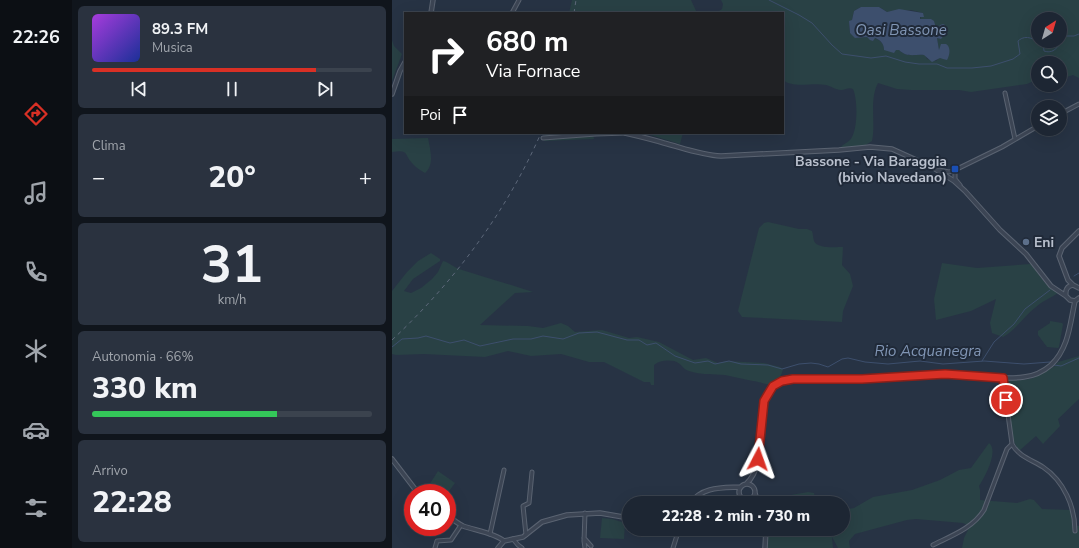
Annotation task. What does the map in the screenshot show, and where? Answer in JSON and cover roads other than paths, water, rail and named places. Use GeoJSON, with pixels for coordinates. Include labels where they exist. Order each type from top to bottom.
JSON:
{"type":"FeatureCollection","features":[{"type":"Feature","properties":{"kind":"street"},"geometry":{"type":"LineString","coordinates":[[431,12],[433,0]]}},
{"type":"Feature","properties":{"kind":"street"},"geometry":{"type":"LineString","coordinates":[[513,12],[520,0]]}},
{"type":"Feature","properties":{"kind":"street"},"geometry":{"type":"LineString","coordinates":[[392,94],[404,64]]}},
{"type":"Feature","properties":{"kind":"street"},"geometry":{"type":"LineString","coordinates":[[1005,93],[1015,139]]}},
{"type":"Feature","properties":{"kind":"street"},"geometry":{"type":"LineString","coordinates":[[1067,110],[1079,104]]}},
{"type":"Feature","properties":{"kind":"street"},"geometry":{"type":"LineString","coordinates":[[630,134],[708,155],[721,156],[870,147],[884,148],[892,149],[945,172],[955,170],[1002,147],[1031,130]]}},
{"type":"Feature","properties":{"kind":"street"},"geometry":{"type":"LineString","coordinates":[[543,138],[596,134]]}},
{"type":"Feature","properties":{"kind":"street"},"geometry":{"type":"LineString","coordinates":[[932,167],[950,177],[1000,230],[1026,254],[1047,281],[1070,300],[1075,301]]}},
{"type":"Feature","properties":{"kind":"street"},"geometry":{"type":"LineString","coordinates":[[950,177],[955,170]]}},
{"type":"Feature","properties":{"kind":"street"},"geometry":{"type":"LineString","coordinates":[[955,170],[955,179],[964,191]]}},
{"type":"Feature","properties":{"kind":"street"},"geometry":{"type":"LineString","coordinates":[[1066,296],[1068,280],[1059,256],[1062,248],[1079,231]]}},
{"type":"Feature","properties":{"kind":"street"},"geometry":{"type":"LineString","coordinates":[[1068,280],[1079,288]]}},
{"type":"Feature","properties":{"kind":"street"},"geometry":{"type":"LineString","coordinates":[[1057,290],[1063,290],[1073,285]]}},
{"type":"Feature","properties":{"kind":"street"},"geometry":{"type":"LineString","coordinates":[[755,496],[752,484],[758,459],[764,401],[773,386],[782,381],[793,379],[858,380],[945,374],[1003,378],[1032,376],[1050,365],[1060,355],[1066,343],[1075,301],[1079,298]]}},
{"type":"Feature","properties":{"kind":"street"},"geometry":{"type":"LineString","coordinates":[[1070,300],[1072,314]]}},
{"type":"Feature","properties":{"kind":"street"},"geometry":{"type":"LineString","coordinates":[[1003,378],[1012,444],[1018,452],[1045,468],[1058,481],[1070,501],[1075,531]]}},
{"type":"Feature","properties":{"kind":"street"},"geometry":{"type":"LineString","coordinates":[[932,545],[970,526],[979,518],[984,510],[1007,449],[1012,444]]}},
{"type":"Feature","properties":{"kind":"street"},"geometry":{"type":"LineString","coordinates":[[392,459],[411,484]]}},
{"type":"Feature","properties":{"kind":"street"},"geometry":{"type":"LineString","coordinates":[[490,534],[504,470]]}},
{"type":"Feature","properties":{"kind":"street"},"geometry":{"type":"LineString","coordinates":[[526,535],[522,506],[529,503],[532,472]]}},
{"type":"Feature","properties":{"kind":"street"},"geometry":{"type":"LineString","coordinates":[[697,496],[705,491],[716,488],[741,487],[753,476]]}},
{"type":"Feature","properties":{"kind":"street"},"geometry":{"type":"LineString","coordinates":[[746,484],[753,487]]}},
{"type":"Feature","properties":{"kind":"street"},"geometry":{"type":"LineString","coordinates":[[730,487],[739,494],[741,487]]}},
{"type":"Feature","properties":{"kind":"street"},"geometry":{"type":"LineString","coordinates":[[752,496],[754,492]]}},
{"type":"Feature","properties":{"kind":"street"},"geometry":{"type":"LineString","coordinates":[[584,536],[592,547],[586,548],[584,536],[585,513]]}},
{"type":"Feature","properties":{"kind":"street"},"geometry":{"type":"LineString","coordinates":[[498,548],[504,541],[523,537],[547,520],[567,515],[585,513],[609,513],[622,516]]}},
{"type":"Feature","properties":{"kind":"street"},"geometry":{"type":"LineString","coordinates":[[456,521],[461,525],[503,539],[504,541]]}},
{"type":"Feature","properties":{"kind":"street"},"geometry":{"type":"LineString","coordinates":[[435,548],[437,541],[451,540],[461,525]]}},
{"type":"Feature","properties":{"kind":"street"},"geometry":{"type":"LineString","coordinates":[[673,548],[677,536]]}},
{"type":"Feature","properties":{"kind":"street"},"geometry":{"type":"LineString","coordinates":[[765,548],[766,536]]}},
{"type":"Feature","properties":{"kind":"street"},"geometry":{"type":"LineString","coordinates":[[513,539],[522,548]]}},
{"type":"Feature","properties":{"kind":"water","name":"Oasi Bassone"},"geometry":{"type":"Polygon","coordinates":[[[861,7],[879,7],[887,12],[899,9],[923,13],[924,17],[920,17],[920,19],[931,19],[934,21],[937,32],[940,25],[945,25],[945,34],[941,39],[937,38],[939,50],[941,44],[946,44],[949,47],[947,60],[940,58],[932,62],[924,55],[908,55],[899,50],[896,50],[894,53],[884,50],[881,42],[875,38],[873,41],[867,37],[855,38],[850,33],[849,21],[852,20],[854,11],[861,7]]]}},
{"type":"Feature","properties":{"kind":"waterway"},"geometry":{"type":"LineString","coordinates":[[769,0],[812,23],[842,54],[871,58],[886,56],[905,62],[937,64],[947,68],[991,66],[1013,59],[1020,54],[1018,41],[1024,38],[1030,38],[1043,42],[1044,51],[1048,52],[1057,48],[1066,36],[1074,36],[1079,34]]}},
{"type":"Feature","properties":{"kind":"waterway"},"geometry":{"type":"LineString","coordinates":[[1074,276],[1079,273]]}},
{"type":"Feature","properties":{"kind":"waterway"},"geometry":{"type":"LineString","coordinates":[[982,361],[994,342],[1014,324],[1025,309],[1050,290]]}},
{"type":"Feature","properties":{"kind":"waterway","name":"Rio Acquanegra"},"geometry":{"type":"LineString","coordinates":[[392,347],[402,339],[426,336],[450,343],[464,340],[480,346],[513,339],[531,339],[543,336],[563,339],[579,333],[597,332],[627,340],[639,340],[647,345],[656,343],[675,356],[695,363],[708,361],[715,364],[729,361],[741,364],[768,365],[782,369],[799,364],[811,363],[828,367],[842,359],[848,358],[865,362],[888,364],[920,361],[943,364],[984,361],[1024,364],[1050,362]]}},
{"type":"Feature","properties":{"kind":"waterway","name":"Rio Acquanegra"},"geometry":{"type":"LineString","coordinates":[[1054,365],[1061,366],[1079,358]]}},
{"type":"Feature","properties":{"kind":"railway"},"geometry":{"type":"LineString","coordinates":[[574,12],[576,0]]}},
{"type":"Feature","properties":{"kind":"railway"},"geometry":{"type":"LineString","coordinates":[[392,340],[437,294],[477,244],[512,190],[541,134]]}},
{"type":"Feature","properties":{"kind":"place","name":"Bassone - Via Baraggia (bivio Navedano)"},"geometry":{"type":"Point","coordinates":[955,169]}},
{"type":"Feature","properties":{"kind":"place","name":"Eni"},"geometry":{"type":"Point","coordinates":[1026,242]}}]}
